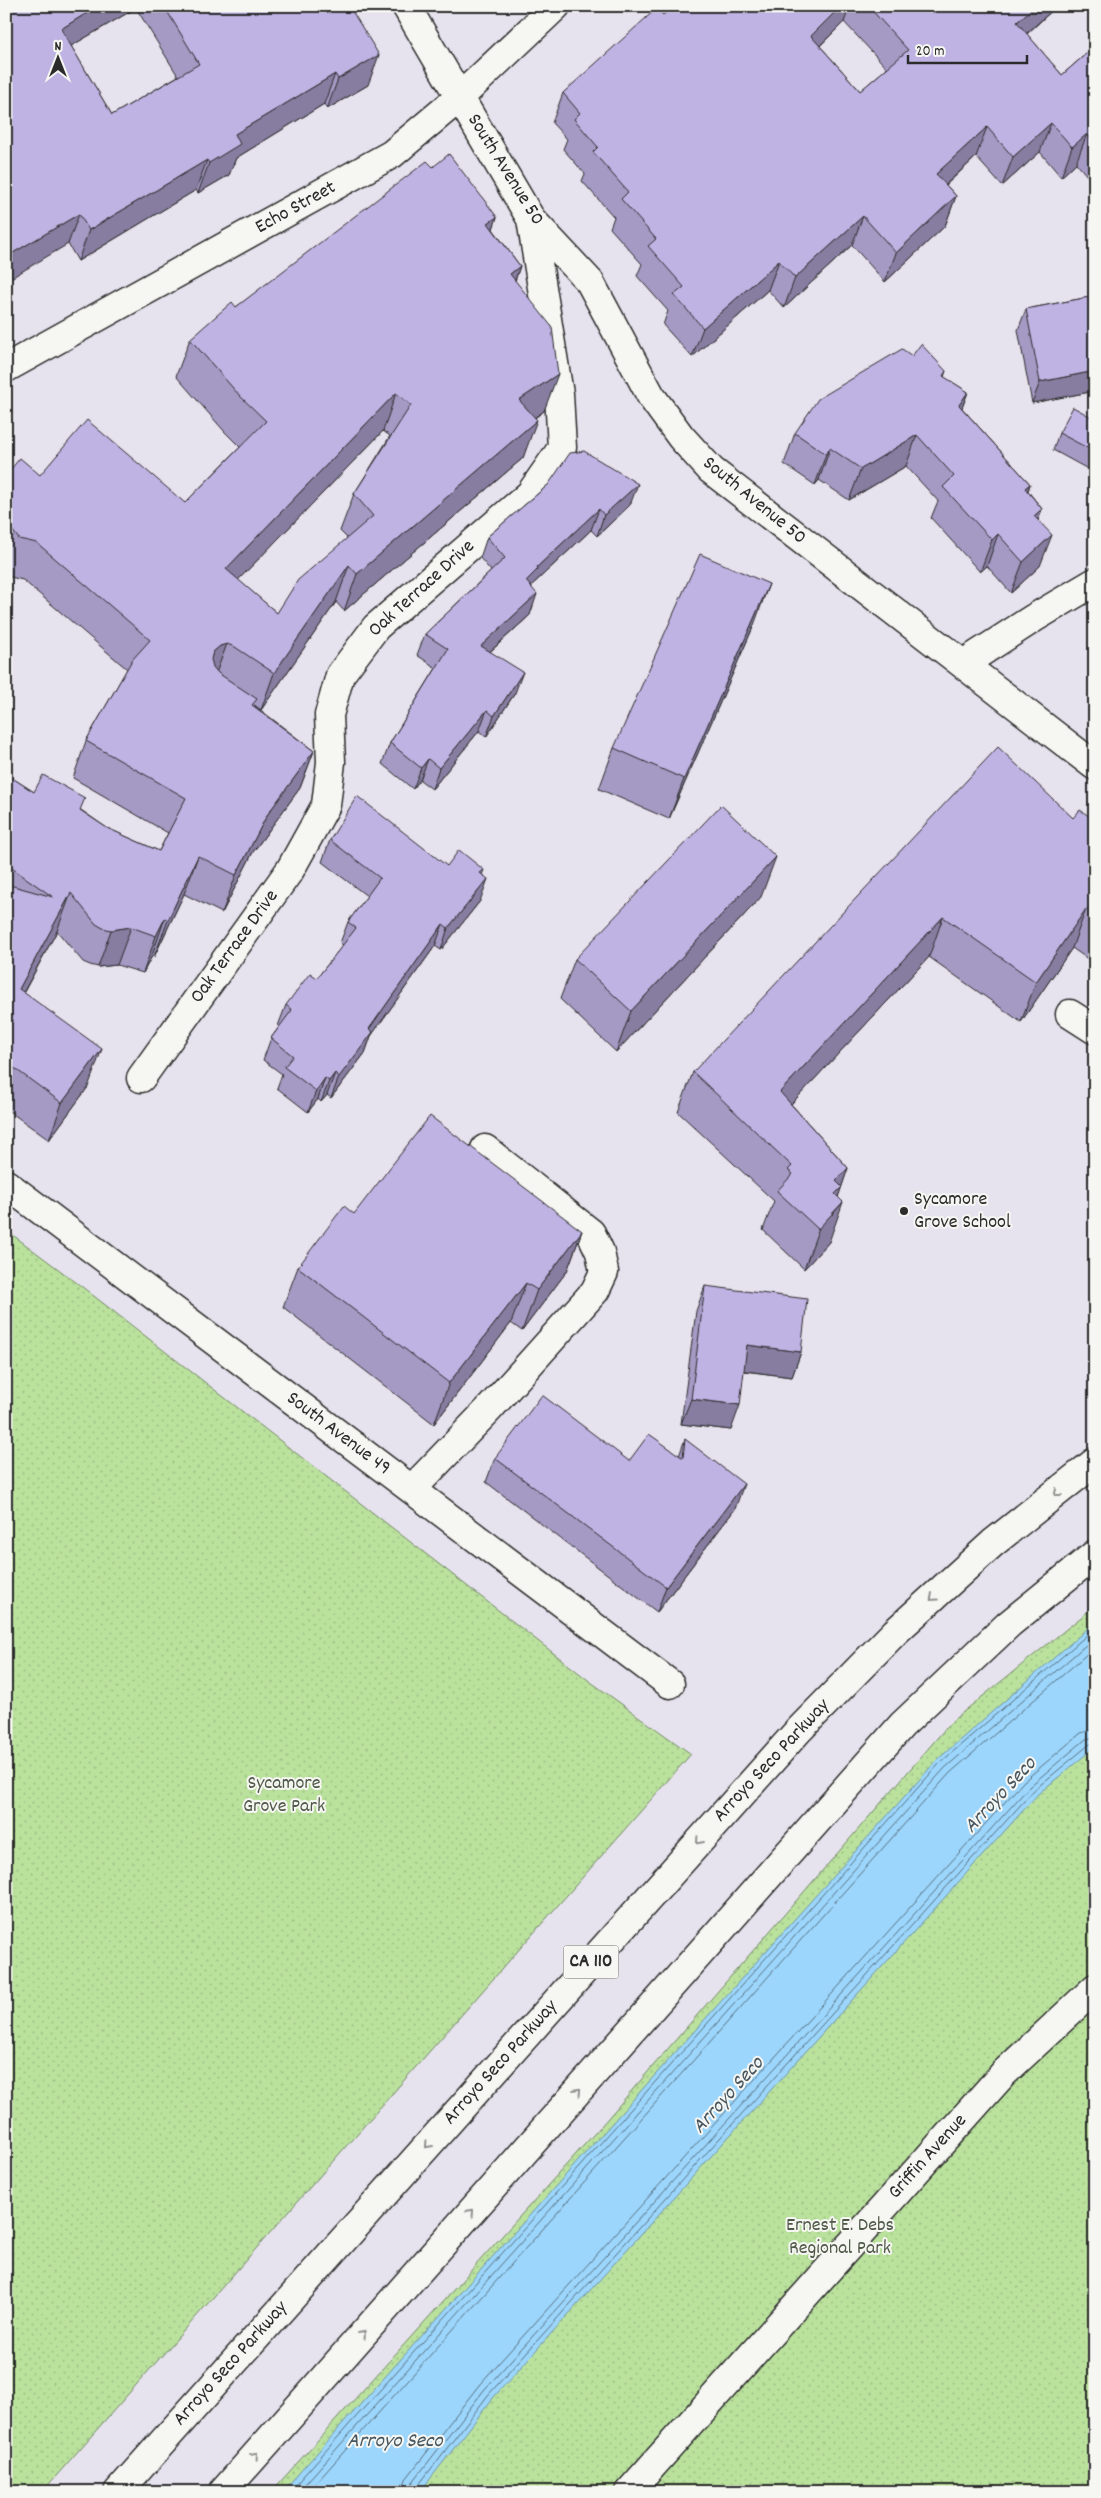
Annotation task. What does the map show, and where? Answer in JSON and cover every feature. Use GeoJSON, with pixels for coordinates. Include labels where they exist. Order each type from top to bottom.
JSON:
{"type":"FeatureCollection","features":[{"type":"Feature","properties":{"kind":"main road","name":"South Avenue 50"},"geometry":{"type":"LineString","coordinates":[[406,6],[531,219],[590,282],[651,396],[681,437],[711,470],[1095,766]]}},
{"type":"Feature","properties":{"kind":"main road","name":"Echo Street"},"geometry":{"type":"LineString","coordinates":[[6,368],[392,154],[460,97],[556,6]]}},
{"type":"Feature","properties":{"kind":"main road","name":"Oak Terrace Drive"},"geometry":{"type":"LineString","coordinates":[[141,1078],[290,870],[326,805],[331,762],[328,715],[340,675],[376,627],[530,494],[562,448],[559,394],[531,219]]}},
{"type":"Feature","properties":{"kind":"main road"},"geometry":{"type":"LineString","coordinates":[[963,664],[1034,618],[1095,582]]}},
{"type":"Feature","properties":{"kind":"main road"},"geometry":{"type":"LineString","coordinates":[[307,762],[329,780]]}},
{"type":"Feature","properties":{"kind":"main road"},"geometry":{"type":"LineString","coordinates":[[1070,1014],[1095,1030]]}},
{"type":"Feature","properties":{"kind":"main road"},"geometry":{"type":"LineString","coordinates":[[412,1489],[490,1408],[595,1291],[604,1272],[600,1252],[591,1233],[486,1149]]}},
{"type":"Feature","properties":{"kind":"main road","name":"South Avenue 49"},"geometry":{"type":"LineString","coordinates":[[6,1184],[670,1684]]}},
{"type":"Feature","properties":{"kind":"main road","name":"Arroyo Seco Parkway"},"geometry":{"type":"LineString","coordinates":[[118,2492],[798,1731],[902,1626],[992,1543],[1095,1462]]}},
{"type":"Feature","properties":{"kind":"main road"},"geometry":{"type":"LineString","coordinates":[[223,2492],[902,1725],[1008,1624],[1095,1554]]}},
{"type":"Feature","properties":{"kind":"main road","name":"Griffin Avenue"},"geometry":{"type":"LineString","coordinates":[[629,2492],[1004,2073],[1095,1988]]}},
{"type":"Feature","properties":{"kind":"green space","name":"Sycamore Grove Park"},"geometry":{"type":"Polygon","coordinates":[[[6,1230],[77,1283],[588,1680],[691,1754],[42,2492],[6,2492],[6,1230]]]}},
{"type":"Feature","properties":{"kind":"green space","name":"Ernest E. Debs Regional Park"},"geometry":{"type":"Polygon","coordinates":[[[1095,1606],[1095,2492],[271,2492],[595,2133],[952,1721],[1095,1606]]]}},
{"type":"Feature","properties":{"kind":"water","name":"Arroyo Seco"},"geometry":{"type":"Polygon","coordinates":[[[1095,1622],[1095,1747],[1038,1794],[493,2398],[420,2492],[282,2492],[937,1760],[1095,1622]]]}},
{"type":"Feature","properties":{"kind":"building"},"geometry":{"type":"Polygon","coordinates":[[[6,6],[98,6],[61,29],[112,115],[199,64],[164,6],[204,6],[207,11],[215,6],[349,6],[379,55],[338,79],[335,74],[235,134],[240,144],[209,163],[207,160],[89,230],[79,214],[6,257],[6,6]]]}},
{"type":"Feature","properties":{"kind":"building"},"geometry":{"type":"Polygon","coordinates":[[[673,6],[841,6],[811,36],[860,91],[908,50],[868,6],[1035,6],[1017,22],[1062,75],[1095,46],[1095,143],[1087,134],[1072,147],[1051,123],[1013,157],[987,127],[936,174],[956,196],[896,253],[863,216],[795,278],[779,261],[703,328],[674,295],[684,287],[648,246],[656,239],[621,199],[628,192],[593,152],[598,147],[574,119],[580,113],[563,93],[657,8],[663,15],[673,6]]]}},
{"type":"Feature","properties":{"kind":"building"},"geometry":{"type":"Polygon","coordinates":[[[449,154],[497,217],[488,223],[520,266],[510,274],[552,327],[558,374],[519,400],[537,420],[357,574],[349,565],[274,673],[235,647],[227,644],[220,646],[213,652],[211,659],[213,667],[218,673],[257,699],[252,705],[314,751],[267,815],[236,875],[198,856],[168,920],[165,918],[156,936],[131,927],[111,930],[103,928],[96,924],[71,893],[19,989],[102,1049],[62,1103],[6,1062],[6,884],[53,897],[6,864],[6,774],[34,792],[43,775],[85,798],[80,810],[107,828],[159,851],[186,798],[86,741],[132,660],[150,640],[37,543],[19,539],[12,530],[10,521],[6,518],[6,475],[20,458],[40,475],[87,420],[185,503],[266,421],[239,395],[190,339],[232,302],[236,307],[427,161],[433,167],[449,154]],[[396,393],[226,569],[277,613],[298,580],[373,516],[354,494],[411,405],[396,393]]]}},
{"type":"Feature","properties":{"kind":"building"},"geometry":{"type":"Polygon","coordinates":[[[1095,296],[1095,371],[1040,382],[1026,309],[1095,296]]]}},
{"type":"Feature","properties":{"kind":"building"},"geometry":{"type":"Polygon","coordinates":[[[921,344],[946,371],[943,376],[968,392],[959,405],[1030,484],[1025,488],[1042,509],[1034,516],[1052,535],[1023,562],[998,534],[992,540],[943,487],[954,476],[917,435],[861,469],[830,448],[826,454],[795,433],[818,399],[902,349],[912,356],[921,344]]]}},
{"type":"Feature","properties":{"kind":"building"},"geometry":{"type":"Polygon","coordinates":[[[1073,407],[1095,419],[1095,452],[1059,433],[1073,407]]]}},
{"type":"Feature","properties":{"kind":"building"},"geometry":{"type":"Polygon","coordinates":[[[584,451],[638,484],[604,515],[599,509],[537,567],[538,569],[526,581],[537,594],[481,646],[523,672],[494,716],[487,710],[439,768],[428,759],[421,768],[390,743],[448,649],[425,634],[505,558],[487,537],[548,485],[570,453],[584,451]]]}},
{"type":"Feature","properties":{"kind":"building"},"geometry":{"type":"Polygon","coordinates":[[[700,554],[769,584],[684,779],[614,748],[700,554]]]}},
{"type":"Feature","properties":{"kind":"building"},"geometry":{"type":"Polygon","coordinates":[[[998,747],[1073,818],[1080,810],[1095,820],[1095,915],[1086,909],[1036,982],[943,917],[780,1092],[848,1168],[836,1181],[842,1187],[835,1194],[843,1202],[818,1229],[777,1191],[793,1174],[788,1170],[792,1166],[693,1072],[998,747]]]}},
{"type":"Feature","properties":{"kind":"building"},"geometry":{"type":"Polygon","coordinates":[[[357,796],[447,866],[459,850],[484,870],[480,873],[488,879],[448,928],[443,924],[369,1029],[373,1032],[339,1077],[335,1073],[329,1081],[325,1078],[316,1091],[284,1067],[293,1056],[271,1038],[292,1010],[286,1005],[310,973],[317,978],[356,928],[348,922],[380,878],[330,840],[357,796]]]}},
{"type":"Feature","properties":{"kind":"building"},"geometry":{"type":"Polygon","coordinates":[[[721,805],[776,857],[631,1011],[575,959],[721,805]]]}},
{"type":"Feature","properties":{"kind":"building"},"geometry":{"type":"Polygon","coordinates":[[[430,1116],[582,1231],[537,1290],[526,1283],[449,1383],[298,1267],[344,1206],[354,1214],[430,1116]]]}},
{"type":"Feature","properties":{"kind":"building"},"geometry":{"type":"Polygon","coordinates":[[[705,1286],[807,1299],[801,1352],[747,1345],[740,1405],[691,1399],[705,1286]]]}},
{"type":"Feature","properties":{"kind":"building"},"geometry":{"type":"Polygon","coordinates":[[[542,1395],[629,1461],[649,1434],[683,1458],[685,1439],[744,1484],[666,1587],[495,1458],[542,1395]]]}},
{"type":"Feature","properties":{"kind":"place","name":"Sycamore Grove School"},"geometry":{"type":"Point","coordinates":[904,1211]}}]}
